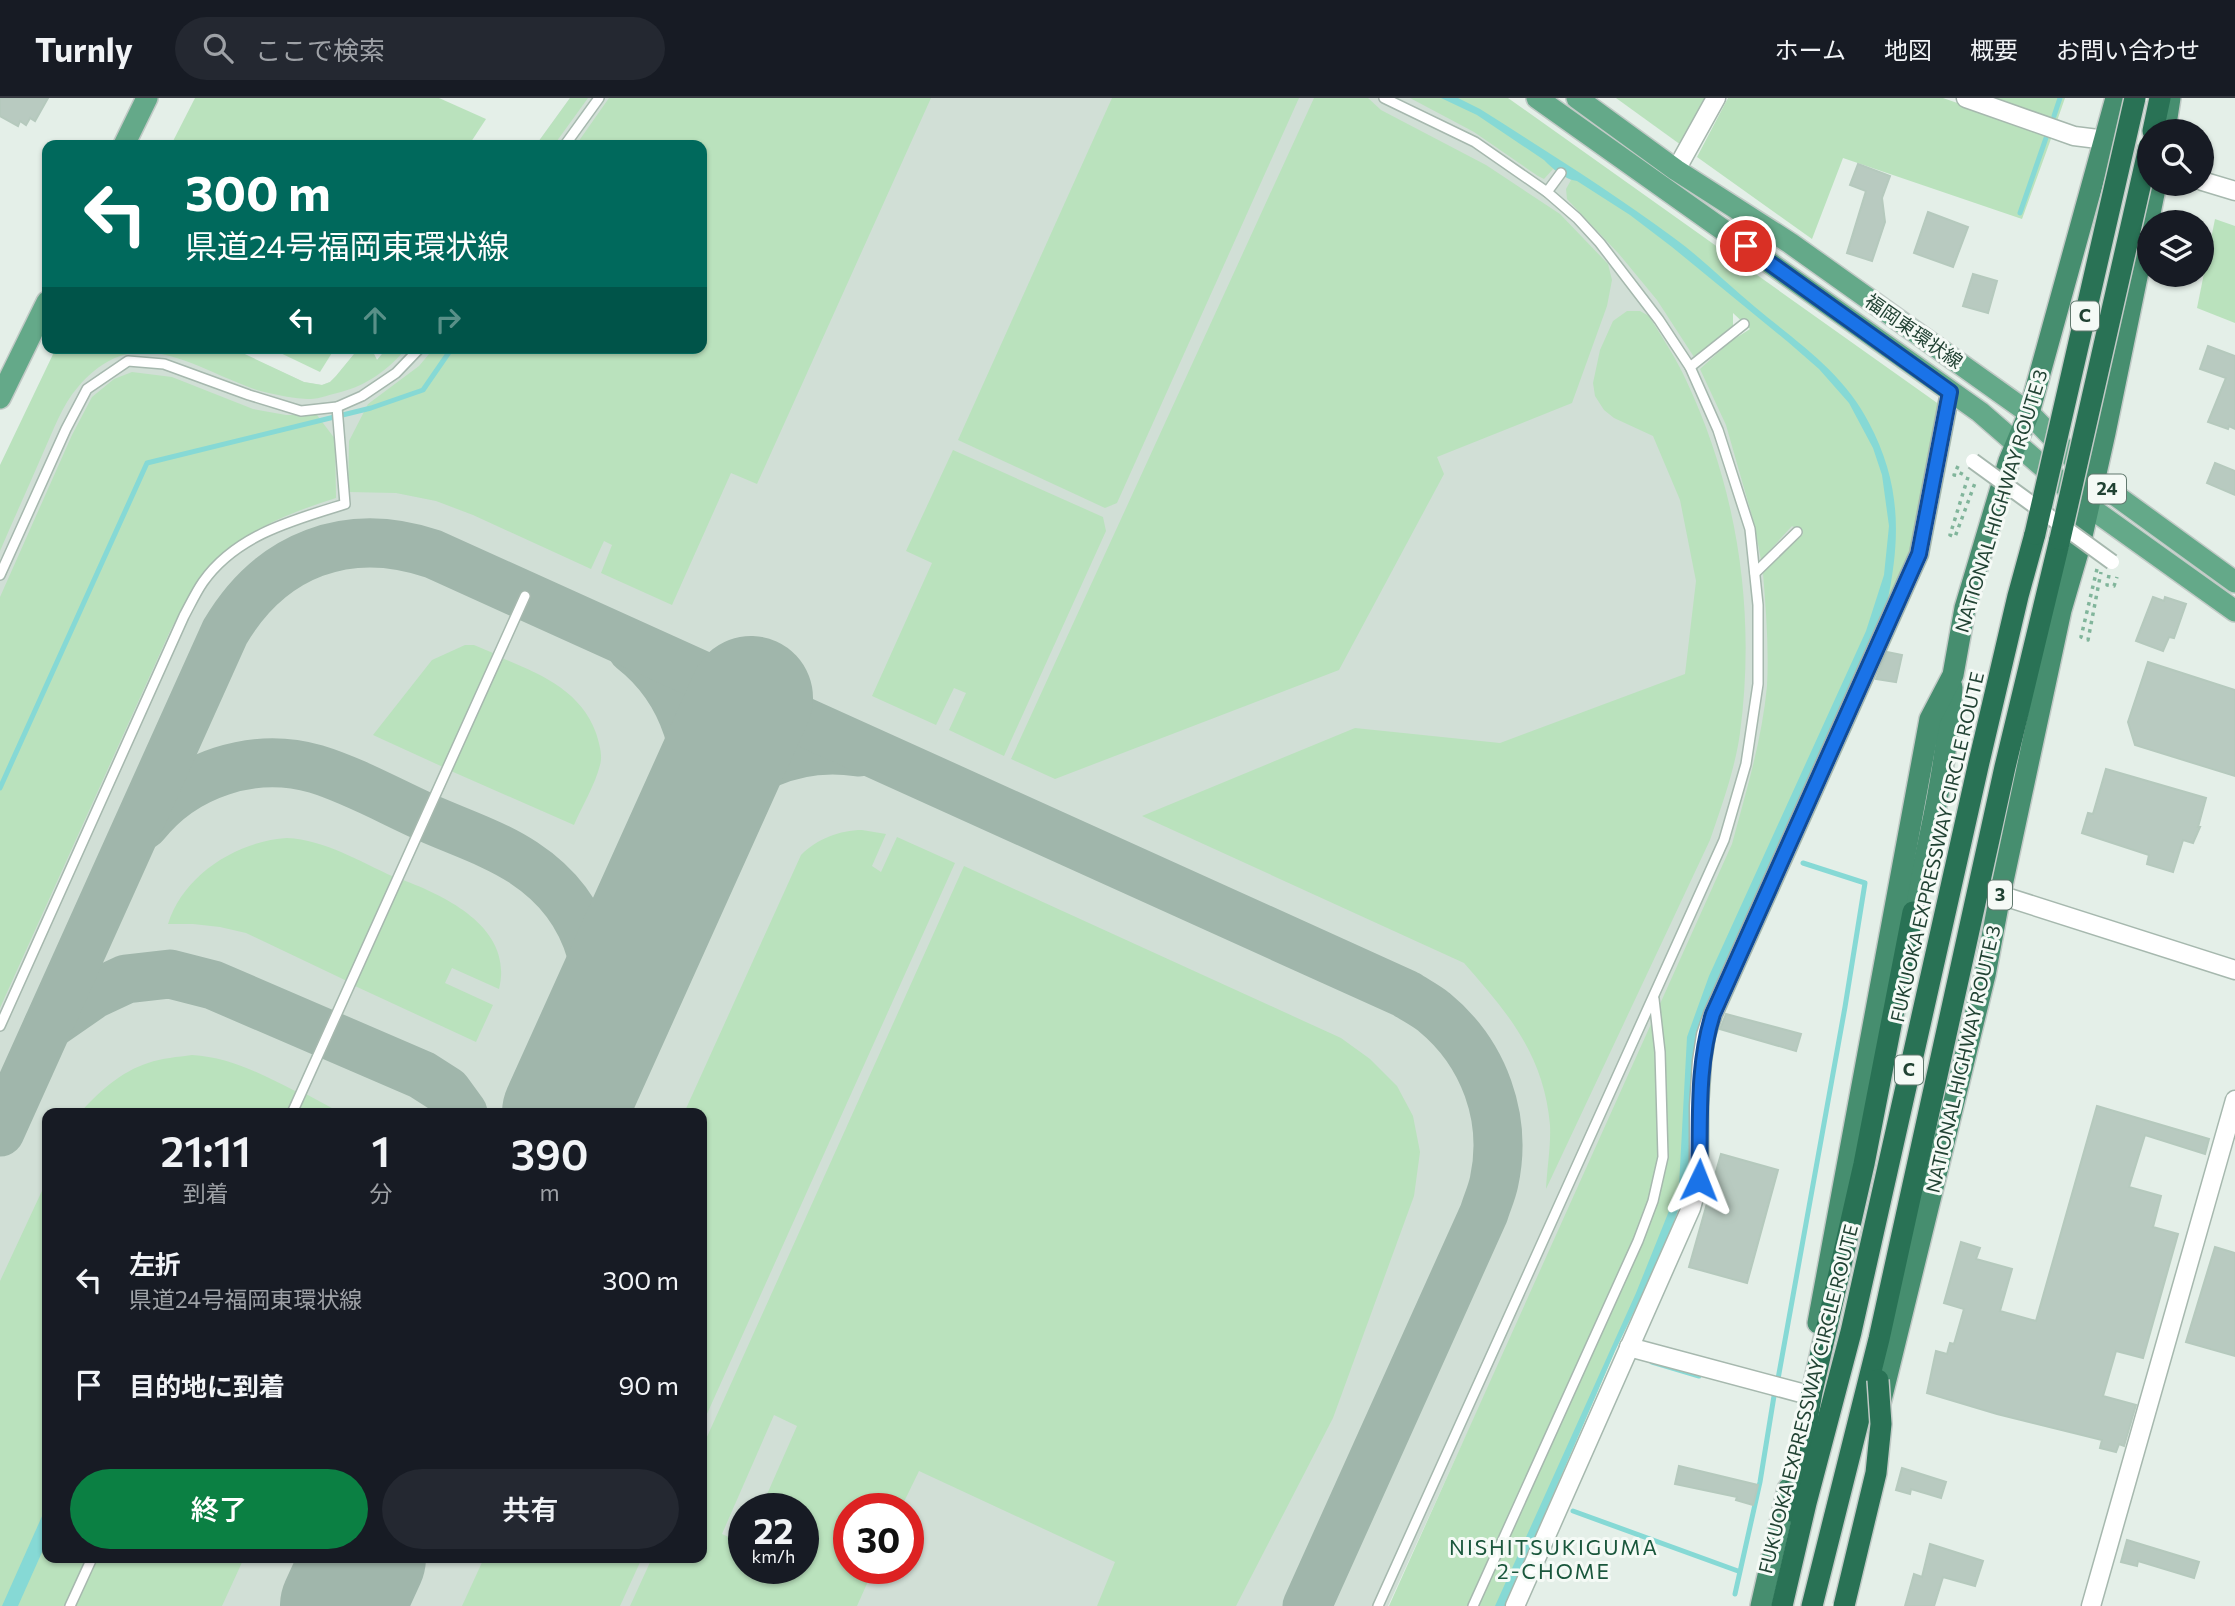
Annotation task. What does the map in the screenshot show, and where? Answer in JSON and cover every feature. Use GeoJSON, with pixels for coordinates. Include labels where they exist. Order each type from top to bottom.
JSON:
{"type":"FeatureCollection","features":[{"type":"Feature","properties":{"kind":"highway","name":"NATIONAL HIGHWAY ROUTE 3"},"geometry":{"type":"LineString","coordinates":[[1761,1606],[1782,1519],[1930,719],[1953,675],[1965,608],[2009,461],[2029,413],[2116,98]]}},
{"type":"Feature","properties":{"kind":"highway","name":"FUKUOKA EXPRESSWAY CIRCLE ROUTE"},"geometry":{"type":"LineString","coordinates":[[1782,1606],[1851,1332],[1976,775],[2135,98]]}},
{"type":"Feature","properties":{"kind":"highway"},"geometry":{"type":"LineString","coordinates":[[2156,119],[2160,98]]}},
{"type":"Feature","properties":{"kind":"highway"},"geometry":{"type":"LineString","coordinates":[[2167,119],[2170,98]]}},
{"type":"Feature","properties":{"kind":"highway","name":"C"},"geometry":{"type":"LineString","coordinates":[[1812,1606],[1879,1339],[1999,794],[2138,196]]}},
{"type":"Feature","properties":{"kind":"highway","name":"NATIONAL HIGHWAY ROUTE 3"},"geometry":{"type":"LineString","coordinates":[[1844,1606],[1874,1430],[1982,989],[2061,610],[2080,545],[2153,196]]}},
{"type":"Feature","properties":{"kind":"highway","name":"3"},"geometry":{"type":"LineString","coordinates":[[1844,1606],[1876,1473],[1881,1424],[1878,1380],[1916,1176],[1980,930],[2016,762],[2061,610]]}},
{"type":"Feature","properties":{"kind":"highway"},"geometry":{"type":"LineString","coordinates":[[1774,1606],[1812,1392],[1864,1164],[1933,822],[1947,737],[1953,675]]}},
{"type":"Feature","properties":{"kind":"main road"},"geometry":{"type":"LineString","coordinates":[[126,140],[147,98]]}},
{"type":"Feature","properties":{"kind":"main road","name":"24"},"geometry":{"type":"LineString","coordinates":[[1538,98],[1980,412],[2088,506],[2235,611]]}},
{"type":"Feature","properties":{"kind":"main road","name":"福岡東環状線"},"geometry":{"type":"LineString","coordinates":[[1577,98],[1676,170],[1790,243],[2029,413],[2094,480],[2235,582]]}},
{"type":"Feature","properties":{"kind":"main road"},"geometry":{"type":"LineString","coordinates":[[0,398],[42,312]]}},
{"type":"Feature","properties":{"kind":"street"},"geometry":{"type":"LineString","coordinates":[[1676,170],[1716,98]]}},
{"type":"Feature","properties":{"kind":"street"},"geometry":{"type":"LineString","coordinates":[[1966,98],[2074,136],[2106,140]]}},
{"type":"Feature","properties":{"kind":"street"},"geometry":{"type":"LineString","coordinates":[[2214,185],[2235,191]]}},
{"type":"Feature","properties":{"kind":"street"},"geometry":{"type":"LineString","coordinates":[[1515,1606],[1691,1208],[1699,1180],[1699,1105],[1706,1035],[1713,1014],[1919,554],[1950,392]]}},
{"type":"Feature","properties":{"kind":"street"},"geometry":{"type":"LineString","coordinates":[[1976,468],[2105,561]]}},
{"type":"Feature","properties":{"kind":"street"},"geometry":{"type":"LineString","coordinates":[[2000,895],[2235,970]]}},
{"type":"Feature","properties":{"kind":"street"},"geometry":{"type":"LineString","coordinates":[[2091,1606],[2235,1100]]}},
{"type":"Feature","properties":{"kind":"street"},"geometry":{"type":"LineString","coordinates":[[1629,1347],[1805,1394]]}},
{"type":"Feature","properties":{"kind":"lane"},"geometry":{"type":"LineString","coordinates":[[569,140],[599,98]]}},
{"type":"Feature","properties":{"kind":"lane"},"geometry":{"type":"LineString","coordinates":[[1378,1606],[1724,841],[1746,764],[1758,684],[1758,605],[1750,528],[1718,430],[1690,367],[1659,320],[1600,243],[1577,218],[1547,192],[1475,142],[1384,98]]}},
{"type":"Feature","properties":{"kind":"lane"},"geometry":{"type":"LineString","coordinates":[[1547,192],[1561,173]]}},
{"type":"Feature","properties":{"kind":"lane"},"geometry":{"type":"LineString","coordinates":[[1690,367],[1744,324]]}},
{"type":"Feature","properties":{"kind":"lane"},"geometry":{"type":"LineString","coordinates":[[0,575],[87,389],[128,361],[164,364],[301,411],[337,407],[362,396],[396,373],[414,354]]}},
{"type":"Feature","properties":{"kind":"lane"},"geometry":{"type":"LineString","coordinates":[[0,1026],[184,616],[203,581],[225,558],[252,538],[289,522],[345,504],[337,407]]}},
{"type":"Feature","properties":{"kind":"lane"},"geometry":{"type":"LineString","coordinates":[[1755,573],[1797,531]]}},
{"type":"Feature","properties":{"kind":"lane"},"geometry":{"type":"LineString","coordinates":[[294,1108],[525,596]]}},
{"type":"Feature","properties":{"kind":"lane"},"geometry":{"type":"LineString","coordinates":[[1473,1606],[1638,1241],[1653,1201],[1663,1157],[1660,1052],[1654,997]]}},
{"type":"Feature","properties":{"kind":"lane"},"geometry":{"type":"LineString","coordinates":[[70,1606],[90,1563]]}},
{"type":"Feature","properties":{"kind":"path"},"geometry":{"type":"LineString","coordinates":[[1976,468],[1955,537],[1950,535],[1976,468]]}},
{"type":"Feature","properties":{"kind":"path"},"geometry":{"type":"LineString","coordinates":[[2105,561],[2088,640],[2081,638],[2105,561]]}},
{"type":"Feature","properties":{"kind":"shaded area"},"geometry":{"type":"Polygon","coordinates":[[[570,98],[1504,98],[1724,328],[1792,384],[1836,628],[1388,1606],[0,1606],[0,481],[55,354],[243,354],[304,382],[322,385],[330,382],[354,354],[374,354],[377,360],[382,354],[707,354],[707,140],[540,140],[570,98]]]}},
{"type":"Feature","properties":{"kind":"green space"},"geometry":{"type":"Polygon","coordinates":[[[195,98],[439,98],[486,119],[472,140],[174,140],[195,98]]]}},
{"type":"Feature","properties":{"kind":"green space"},"geometry":{"type":"Polygon","coordinates":[[[570,98],[588,98],[558,140],[540,140],[570,98]]]}},
{"type":"Feature","properties":{"kind":"green space"},"geometry":{"type":"Polygon","coordinates":[[[609,98],[931,98],[757,484],[731,473],[672,605],[601,573],[612,545],[604,541],[591,569],[436,501],[396,493],[348,492],[349,441],[368,404],[419,366],[429,354],[707,354],[707,140],[580,140],[609,98]]]}},
{"type":"Feature","properties":{"kind":"green space"},"geometry":{"type":"Polygon","coordinates":[[[1112,98],[1299,98],[1117,503],[1105,508],[958,440],[1112,98]]]}},
{"type":"Feature","properties":{"kind":"green space"},"geometry":{"type":"Polygon","coordinates":[[[1314,98],[1368,98],[1381,110],[1486,165],[1560,214],[1608,264],[1612,280],[1607,306],[1572,403],[1437,457],[1444,474],[1339,670],[1055,779],[1011,759],[1314,98]]]}},
{"type":"Feature","properties":{"kind":"green space"},"geometry":{"type":"Polygon","coordinates":[[[1410,98],[1508,98],[1940,405],[1908,568],[1887,603],[1718,980],[1700,1035],[1694,1082],[1690,1178],[1663,1251],[1615,1351],[1505,1606],[1389,1606],[1732,844],[1765,706],[1767,644],[1763,573],[1803,534],[1792,526],[1761,560],[1754,523],[1726,425],[1700,369],[1731,341],[1750,329],[1733,313],[1733,326],[1694,357],[1657,300],[1619,254],[1567,199],[1566,189],[1571,180],[1553,169],[1544,179],[1538,176],[1474,132],[1410,98]]]}},
{"type":"Feature","properties":{"kind":"green space"},"geometry":{"type":"Polygon","coordinates":[[[1616,98],[1711,98],[1681,145],[1616,98]]]}},
{"type":"Feature","properties":{"kind":"green space"},"geometry":{"type":"Polygon","coordinates":[[[1728,98],[1943,98],[2052,136],[2022,219],[1843,158],[1812,239],[1697,157],[1728,98]]]}},
{"type":"Feature","properties":{"kind":"green space"},"geometry":{"type":"Polygon","coordinates":[[[1990,98],[2065,98],[2057,121],[1990,98]]]}},
{"type":"Feature","properties":{"kind":"green space"},"geometry":{"type":"Polygon","coordinates":[[[2215,219],[2235,226],[2235,323],[2197,308],[2201,287],[2214,287],[2215,219]]]}},
{"type":"Feature","properties":{"kind":"green space"},"geometry":{"type":"Polygon","coordinates":[[[1627,311],[1640,311],[1649,316],[1669,348],[1704,422],[1719,465],[1730,508],[1744,598],[1746,643],[1740,733],[1728,787],[1710,840],[1546,1189],[1550,1125],[1540,1077],[1532,1056],[1509,1018],[1464,963],[1142,816],[1355,728],[1500,743],[1685,674],[1696,581],[1680,500],[1653,436],[1614,418],[1604,410],[1595,396],[1593,383],[1600,350],[1613,321],[1627,311]]]}},
{"type":"Feature","properties":{"kind":"green space"},"geometry":{"type":"Polygon","coordinates":[[[53,354],[132,354],[121,356],[100,367],[78,387],[67,402],[0,551],[0,465],[53,354]]]}},
{"type":"Feature","properties":{"kind":"green space"},"geometry":{"type":"Polygon","coordinates":[[[158,354],[245,354],[304,382],[322,385],[330,382],[354,354],[374,354],[377,360],[382,354],[402,354],[369,381],[351,389],[310,399],[257,390],[187,361],[158,354]]]}},
{"type":"Feature","properties":{"kind":"green space"},"geometry":{"type":"Polygon","coordinates":[[[282,354],[331,354],[320,372],[282,354]]]}},
{"type":"Feature","properties":{"kind":"green space"},"geometry":{"type":"Polygon","coordinates":[[[132,372],[172,377],[253,409],[286,415],[317,415],[335,439],[336,498],[305,508],[257,530],[220,559],[187,601],[171,629],[0,1008],[0,597],[72,435],[92,397],[114,379],[132,372]]]}},
{"type":"Feature","properties":{"kind":"green space"},"geometry":{"type":"Polygon","coordinates":[[[953,450],[1103,517],[1106,531],[1004,756],[949,730],[966,693],[954,688],[936,725],[872,696],[932,563],[906,551],[953,450]]]}},
{"type":"Feature","properties":{"kind":"green space"},"geometry":{"type":"Polygon","coordinates":[[[465,645],[474,645],[493,653],[443,767],[373,735],[432,660],[465,645]]]}},
{"type":"Feature","properties":{"kind":"green space"},"geometry":{"type":"Polygon","coordinates":[[[502,658],[545,678],[570,695],[589,718],[596,733],[601,761],[592,788],[574,825],[451,771],[502,658]]]}},
{"type":"Feature","properties":{"kind":"green space"},"geometry":{"type":"Polygon","coordinates":[[[862,830],[886,834],[872,866],[881,872],[897,837],[955,863],[707,1414],[707,1108],[686,1108],[801,855],[829,836],[862,830]]]}},
{"type":"Feature","properties":{"kind":"green space"},"geometry":{"type":"Polygon","coordinates":[[[287,838],[328,847],[394,877],[347,981],[246,933],[220,927],[168,924],[175,906],[186,890],[214,864],[249,846],[287,838]]]}},
{"type":"Feature","properties":{"kind":"green space"},"geometry":{"type":"Polygon","coordinates":[[[964,866],[1341,1038],[1370,1059],[1397,1086],[1413,1116],[1420,1152],[1414,1196],[1333,1418],[1236,1606],[1097,1606],[1115,1562],[919,1471],[908,1493],[833,1493],[833,1584],[867,1584],[857,1606],[630,1606],[650,1563],[707,1563],[707,1437],[964,866]]]}},
{"type":"Feature","properties":{"kind":"green space"},"geometry":{"type":"Polygon","coordinates":[[[403,880],[439,896],[474,918],[497,949],[501,968],[499,989],[452,968],[445,983],[493,1005],[476,1042],[355,986],[403,880]]]}},
{"type":"Feature","properties":{"kind":"green space"},"geometry":{"type":"Polygon","coordinates":[[[192,1055],[220,1059],[259,1073],[297,1092],[290,1108],[85,1108],[102,1090],[129,1071],[153,1061],[192,1055]]]}},
{"type":"Feature","properties":{"kind":"green space"},"geometry":{"type":"Polygon","coordinates":[[[306,1094],[332,1108],[300,1108],[306,1094]]]}},
{"type":"Feature","properties":{"kind":"green space"},"geometry":{"type":"Polygon","coordinates":[[[42,1191],[42,1563],[85,1563],[65,1606],[0,1606],[0,1281],[42,1191]]]}},
{"type":"Feature","properties":{"kind":"green space"},"geometry":{"type":"Polygon","coordinates":[[[96,1563],[242,1563],[222,1606],[76,1606],[96,1563]]]}},
{"type":"Feature","properties":{"kind":"green space"},"geometry":{"type":"Polygon","coordinates":[[[482,1563],[640,1563],[620,1606],[462,1606],[482,1563]]]}},
{"type":"Feature","properties":{"kind":"water"},"geometry":{"type":"Polygon","coordinates":[[[1441,98],[1458,98],[1480,109],[1627,204],[1685,246],[1818,359],[1859,405],[1880,445],[1892,489],[1896,533],[1887,603],[1718,980],[1697,1035],[1690,1178],[1663,1251],[1615,1351],[1505,1606],[1495,1606],[1636,1293],[1679,1186],[1687,1037],[1709,976],[1866,631],[1884,575],[1889,526],[1882,475],[1873,448],[1849,403],[1819,369],[1630,215],[1577,181],[1559,173],[1477,115],[1441,98]]]}},
{"type":"Feature","properties":{"kind":"water"},"geometry":{"type":"Polygon","coordinates":[[[42,1516],[42,1552],[18,1606],[2,1606],[42,1516]]]}},
{"type":"Feature","properties":{"kind":"building"},"geometry":{"type":"Polygon","coordinates":[[[0,98],[48,98],[35,121],[30,118],[26,125],[20,121],[18,126],[0,116],[0,98]]]}},
{"type":"Feature","properties":{"kind":"building"},"geometry":{"type":"Polygon","coordinates":[[[1858,164],[1890,176],[1882,198],[1885,222],[1872,261],[1847,253],[1866,191],[1850,185],[1858,164]]]}},
{"type":"Feature","properties":{"kind":"building"},"geometry":{"type":"Polygon","coordinates":[[[1928,212],[1968,227],[1953,267],[1914,253],[1928,212]]]}},
{"type":"Feature","properties":{"kind":"building"},"geometry":{"type":"Polygon","coordinates":[[[1973,274],[1997,281],[1988,313],[1963,306],[1973,274]]]}},
{"type":"Feature","properties":{"kind":"building"},"geometry":{"type":"Polygon","coordinates":[[[2208,346],[2235,356],[2235,429],[2208,422],[2226,378],[2200,369],[2208,346]]]}},
{"type":"Feature","properties":{"kind":"building"},"geometry":{"type":"Polygon","coordinates":[[[2215,463],[2235,471],[2235,495],[2207,483],[2215,463]]]}},
{"type":"Feature","properties":{"kind":"building"},"geometry":{"type":"Polygon","coordinates":[[[2153,597],[2164,601],[2165,597],[2186,604],[2174,638],[2169,637],[2163,651],[2136,641],[2153,597]]]}},
{"type":"Feature","properties":{"kind":"building"},"geometry":{"type":"Polygon","coordinates":[[[1887,652],[1902,655],[1896,682],[1876,679],[1887,652]]]}},
{"type":"Feature","properties":{"kind":"building"},"geometry":{"type":"Polygon","coordinates":[[[2148,662],[2235,690],[2235,776],[2135,745],[2128,722],[2148,662]]]}},
{"type":"Feature","properties":{"kind":"building"},"geometry":{"type":"Polygon","coordinates":[[[2106,769],[2206,798],[2200,827],[2193,843],[2183,840],[2173,872],[2147,864],[2149,855],[2082,833],[2088,813],[2093,814],[2106,769]]]}},
{"type":"Feature","properties":{"kind":"building"},"geometry":{"type":"Polygon","coordinates":[[[1726,1014],[1801,1034],[1796,1051],[1720,1029],[1726,1014]]]}},
{"type":"Feature","properties":{"kind":"building"},"geometry":{"type":"Polygon","coordinates":[[[2097,1106],[2209,1139],[2205,1154],[2145,1135],[2129,1187],[2161,1196],[2153,1227],[2178,1234],[2143,1358],[2116,1351],[2103,1396],[2136,1405],[2124,1446],[2119,1444],[2116,1452],[2100,1448],[2102,1440],[1997,1414],[1927,1393],[1936,1351],[1947,1354],[1950,1343],[1954,1344],[1964,1309],[1944,1303],[1961,1242],[1980,1248],[1976,1259],[2012,1269],[2000,1311],[2036,1321],[2097,1106]]]}},
{"type":"Feature","properties":{"kind":"building"},"geometry":{"type":"Polygon","coordinates":[[[1721,1154],[1778,1170],[1747,1283],[1689,1267],[1721,1154]]]}},
{"type":"Feature","properties":{"kind":"building"},"geometry":{"type":"Polygon","coordinates":[[[2215,1247],[2235,1253],[2235,1356],[2186,1342],[2215,1247]]]}},
{"type":"Feature","properties":{"kind":"building"},"geometry":{"type":"Polygon","coordinates":[[[1679,1466],[1758,1485],[1753,1505],[1736,1500],[1737,1497],[1675,1484],[1679,1466]]]}},
{"type":"Feature","properties":{"kind":"building"},"geometry":{"type":"Polygon","coordinates":[[[1902,1468],[1946,1482],[1941,1498],[1911,1489],[1910,1494],[1896,1490],[1902,1468]]]}},
{"type":"Feature","properties":{"kind":"building"},"geometry":{"type":"Polygon","coordinates":[[[2127,1540],[2199,1562],[2194,1578],[2138,1561],[2137,1566],[2121,1562],[2127,1540]]]}},
{"type":"Feature","properties":{"kind":"building"},"geometry":{"type":"Polygon","coordinates":[[[1930,1544],[1983,1561],[1975,1586],[1943,1577],[1934,1606],[1905,1606],[1914,1574],[1922,1577],[1930,1544]]]}},
{"type":"Feature","properties":{"kind":"waterway"},"geometry":{"type":"LineString","coordinates":[[2054,116],[2060,98]]}},
{"type":"Feature","properties":{"kind":"waterway"},"geometry":{"type":"LineString","coordinates":[[2020,213],[2046,138]]}},
{"type":"Feature","properties":{"kind":"waterway"},"geometry":{"type":"LineString","coordinates":[[0,788],[147,463],[371,408],[423,390],[448,354]]}},
{"type":"Feature","properties":{"kind":"waterway"},"geometry":{"type":"LineString","coordinates":[[1778,1379],[1865,883],[1803,863]]}},
{"type":"Feature","properties":{"kind":"waterway"},"geometry":{"type":"LineString","coordinates":[[1652,1362],[1699,1376]]}},
{"type":"Feature","properties":{"kind":"waterway"},"geometry":{"type":"LineString","coordinates":[[1735,1594],[1760,1482],[1774,1396]]}},
{"type":"Feature","properties":{"kind":"waterway"},"geometry":{"type":"LineString","coordinates":[[1573,1511],[1738,1571]]}},
{"type":"Feature","properties":{"kind":"taxiway"},"geometry":{"type":"LineString","coordinates":[[0,1132],[225,632],[244,605],[265,583],[289,565],[314,553],[342,545],[371,543],[402,546],[433,554],[1406,994],[1434,1012],[1452,1028],[1479,1067],[1494,1111],[1498,1134],[1493,1186],[1484,1213],[1307,1606]]}},
{"type":"Feature","properties":{"kind":"taxiway"},"geometry":{"type":"LineString","coordinates":[[632,649],[651,666],[666,685],[687,728],[697,775],[694,824]]}},
{"type":"Feature","properties":{"kind":"taxiway"},"geometry":{"type":"LineString","coordinates":[[694,824],[727,789],[766,764],[811,751],[859,752]]}},
{"type":"Feature","properties":{"kind":"taxiway"},"geometry":{"type":"LineString","coordinates":[[144,825],[160,807],[199,780],[244,765],[292,764],[343,779],[488,843],[524,863],[548,882],[567,903],[581,927],[591,952],[596,979],[594,1035],[586,1064]]}},
{"type":"Feature","properties":{"kind":"taxiway"},"geometry":{"type":"LineString","coordinates":[[48,1026],[94,994],[126,979],[170,974],[213,985],[422,1075],[447,1091],[459,1108]]}},
{"type":"Feature","properties":{"kind":"runway"},"geometry":{"type":"LineString","coordinates":[[566,1108],[751,698]]}},
{"type":"Feature","properties":{"kind":"runway"},"geometry":{"type":"LineString","coordinates":[[342,1606],[362,1563]]}},
{"type":"Feature","properties":{"kind":"district","name":"NISHITSUKIGUMA 2-CHOME"},"geometry":{"type":"Point","coordinates":[1554,1560]}},
{"type":"Feature","properties":{"kind":"route"},"geometry":{"type":"LineString","coordinates":[[1699,1180],[1699,1105],[1706,1035],[1713,1014],[1919,554],[1950,392],[1746,246]]}}]}
